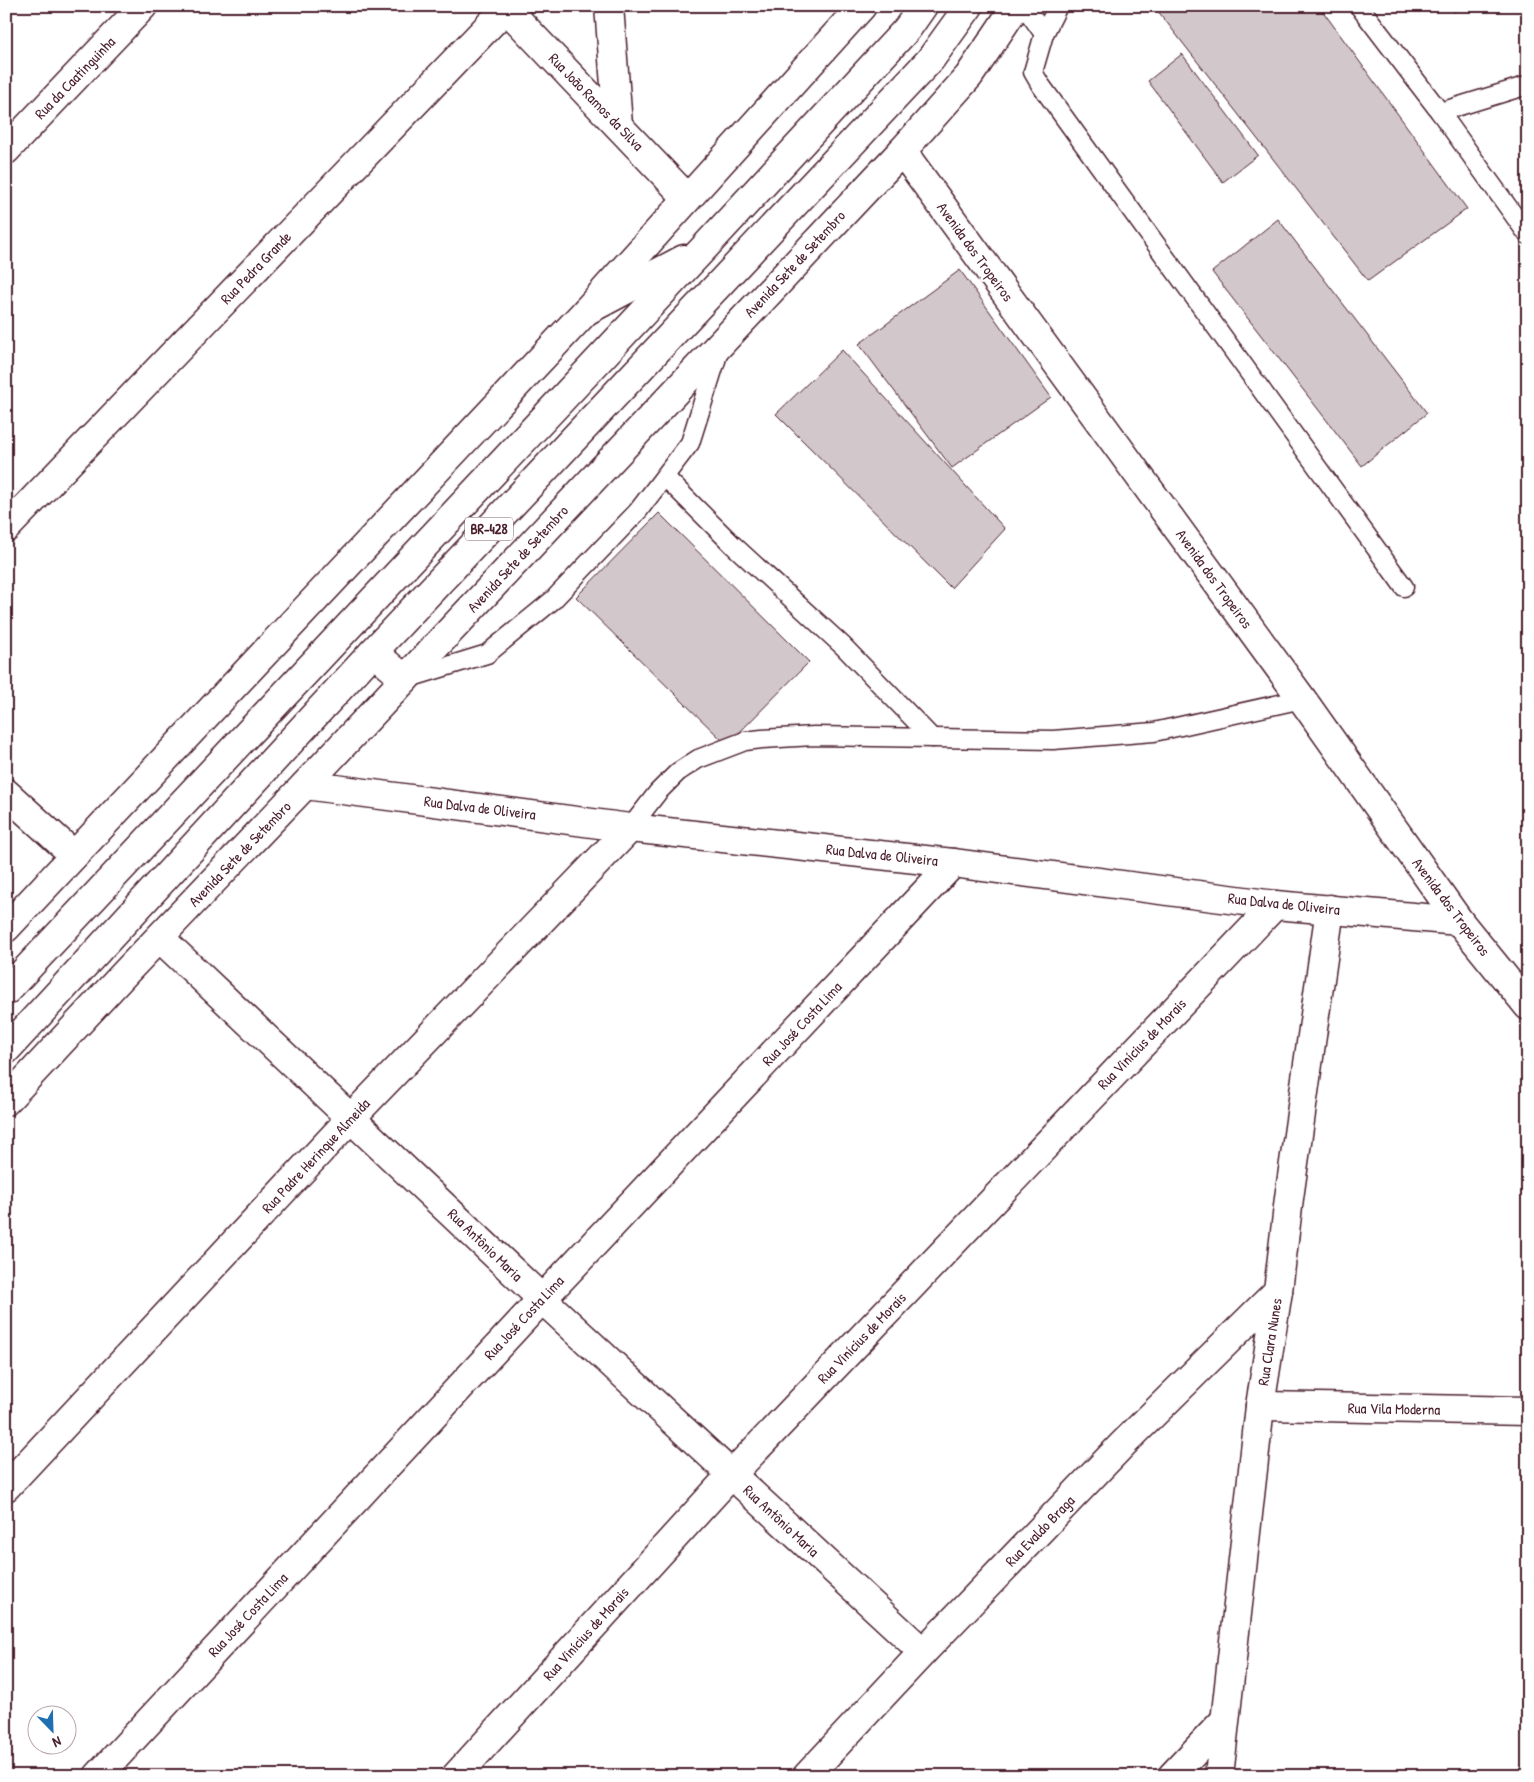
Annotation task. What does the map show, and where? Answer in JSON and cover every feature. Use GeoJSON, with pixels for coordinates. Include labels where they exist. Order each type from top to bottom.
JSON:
{"type":"FeatureCollection","features":[{"type":"Feature","properties":{"kind":"main road","name":"Rua da Caatinguinha"},"geometry":{"type":"LineString","coordinates":[[6,150],[143,6]]}},
{"type":"Feature","properties":{"kind":"main road"},"geometry":{"type":"LineString","coordinates":[[609,6],[618,125]]}},
{"type":"Feature","properties":{"kind":"main road"},"geometry":{"type":"LineString","coordinates":[[6,928],[586,311],[686,198],[862,6]]}},
{"type":"Feature","properties":{"kind":"main road","name":"BR-428"},"geometry":{"type":"LineString","coordinates":[[6,991],[703,248],[907,29],[924,6]]}},
{"type":"Feature","properties":{"kind":"main road","name":"BR-428"},"geometry":{"type":"LineString","coordinates":[[6,1050],[374,652],[930,60],[969,6]]}},
{"type":"Feature","properties":{"kind":"main road","name":"Avenida Sete de Setembro"},"geometry":{"type":"LineString","coordinates":[[6,1101],[902,151],[969,76],[1016,6]]}},
{"type":"Feature","properties":{"kind":"main road","name":"Rua João Ramos da Silva"},"geometry":{"type":"LineString","coordinates":[[505,7],[686,198]]}},
{"type":"Feature","properties":{"kind":"main road","name":"Rua Pedra Grande"},"geometry":{"type":"LineString","coordinates":[[6,528],[505,7]]}},
{"type":"Feature","properties":{"kind":"main road","name":"Avenida dos Tropeiros"},"geometry":{"type":"LineString","coordinates":[[902,151],[1302,699],[1459,921],[1528,1006]]}},
{"type":"Feature","properties":{"kind":"main road"},"geometry":{"type":"LineString","coordinates":[[586,311],[703,248]]}},
{"type":"Feature","properties":{"kind":"main road"},"geometry":{"type":"LineString","coordinates":[[374,652],[405,679]]}},
{"type":"Feature","properties":{"kind":"main road","name":"Rua Dalva de Oliveira"},"geometry":{"type":"LineString","coordinates":[[305,785],[630,828],[953,863],[1275,905],[1459,921]]}},
{"type":"Feature","properties":{"kind":"main road"},"geometry":{"type":"LineString","coordinates":[[6,793],[74,855]]}},
{"type":"Feature","properties":{"kind":"main road","name":"Rua Padre Herinque Almeida"},"geometry":{"type":"LineString","coordinates":[[6,1487],[351,1118],[630,828]]}},
{"type":"Feature","properties":{"kind":"main road","name":"Rua José Costa Lima"},"geometry":{"type":"LineString","coordinates":[[98,1776],[953,863]]}},
{"type":"Feature","properties":{"kind":"main road","name":"Rua Vinícius de Morais"},"geometry":{"type":"LineString","coordinates":[[456,1776],[731,1475],[1275,905]]}},
{"type":"Feature","properties":{"kind":"main road","name":"Rua Clara Nunes"},"geometry":{"type":"LineString","coordinates":[[1219,1776],[1260,1406],[1278,1291],[1289,1198],[1330,909]]}},
{"type":"Feature","properties":{"kind":"main road","name":"Rua Antônio Maria"},"geometry":{"type":"LineString","coordinates":[[160,938],[542,1300],[923,1652]]}},
{"type":"Feature","properties":{"kind":"main road","name":"Rua Evaldo Braga"},"geometry":{"type":"LineString","coordinates":[[808,1776],[923,1652],[1123,1444],[1278,1291]]}},
{"type":"Feature","properties":{"kind":"main road","name":"Rua Vila Moderna"},"geometry":{"type":"LineString","coordinates":[[1260,1406],[1528,1411]]}},
{"type":"Feature","properties":{"kind":"main road"},"geometry":{"type":"LineString","coordinates":[[1172,1776],[1224,1721]]}},
{"type":"Feature","properties":{"kind":"lane"},"geometry":{"type":"LineString","coordinates":[[1024,6],[1044,34]]}},
{"type":"Feature","properties":{"kind":"lane"},"geometry":{"type":"LineString","coordinates":[[1058,6],[1044,34],[1033,72],[1047,97],[1404,586]]}},
{"type":"Feature","properties":{"kind":"lane"},"geometry":{"type":"LineString","coordinates":[[1359,6],[1440,112],[1528,235]]}},
{"type":"Feature","properties":{"kind":"lane"},"geometry":{"type":"LineString","coordinates":[[1440,112],[1528,85]]}},
{"type":"Feature","properties":{"kind":"lane"},"geometry":{"type":"LineString","coordinates":[[405,679],[487,654],[553,600],[638,511],[690,442],[721,344]]}},
{"type":"Feature","properties":{"kind":"lane"},"geometry":{"type":"LineString","coordinates":[[664,477],[733,545],[843,646],[932,738]]}},
{"type":"Feature","properties":{"kind":"lane"},"geometry":{"type":"LineString","coordinates":[[630,828],[658,792],[678,772],[698,759],[745,741],[762,738],[814,736],[1052,740],[1154,732],[1302,699]]}},
{"type":"Feature","properties":{"kind":"building"},"geometry":{"type":"Polygon","coordinates":[[[1154,6],[1319,6],[1467,209],[1368,281],[1154,6]]]}},
{"type":"Feature","properties":{"kind":"building"},"geometry":{"type":"Polygon","coordinates":[[[1444,6],[1458,6],[1455,12],[1444,6]]]}},
{"type":"Feature","properties":{"kind":"building"},"geometry":{"type":"Polygon","coordinates":[[[1182,54],[1258,155],[1223,182],[1148,81],[1182,54]]]}},
{"type":"Feature","properties":{"kind":"building"},"geometry":{"type":"Polygon","coordinates":[[[1278,219],[1427,413],[1362,466],[1212,272],[1278,219]]]}},
{"type":"Feature","properties":{"kind":"building"},"geometry":{"type":"Polygon","coordinates":[[[960,270],[1051,397],[952,468],[859,344],[960,270]]]}},
{"type":"Feature","properties":{"kind":"building"},"geometry":{"type":"Polygon","coordinates":[[[842,350],[1005,529],[951,588],[776,414],[842,350]]]}},
{"type":"Feature","properties":{"kind":"building"},"geometry":{"type":"Polygon","coordinates":[[[659,513],[809,662],[727,745],[576,597],[659,513]]]}}]}
